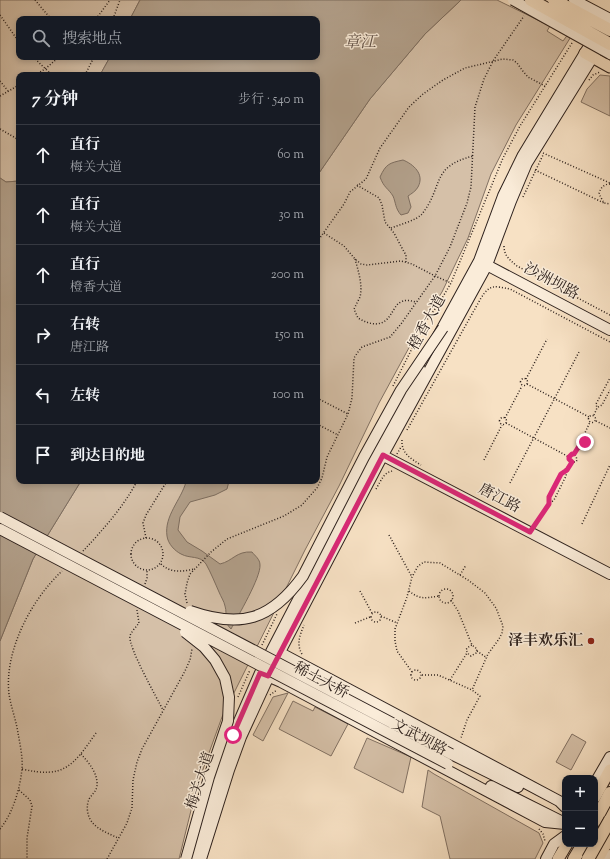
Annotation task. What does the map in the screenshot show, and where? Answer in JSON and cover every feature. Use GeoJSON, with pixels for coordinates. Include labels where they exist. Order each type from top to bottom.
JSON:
{"type":"FeatureCollection","features":[{"type":"Feature","properties":{"kind":"highway"},"geometry":{"type":"LineString","coordinates":[[554,0],[610,30]]}},
{"type":"Feature","properties":{"kind":"highway"},"geometry":{"type":"LineString","coordinates":[[529,6],[610,44]]}},
{"type":"Feature","properties":{"kind":"highway"},"geometry":{"type":"LineString","coordinates":[[598,815],[610,793]]}},
{"type":"Feature","properties":{"kind":"highway"},"geometry":{"type":"LineString","coordinates":[[588,859],[610,820]]}},
{"type":"Feature","properties":{"kind":"highway"},"geometry":{"type":"LineString","coordinates":[[574,859],[581,847]]}},
{"type":"Feature","properties":{"kind":"main road"},"geometry":{"type":"LineString","coordinates":[[513,0],[610,54]]}},
{"type":"Feature","properties":{"kind":"main road"},"geometry":{"type":"LineString","coordinates":[[574,0],[610,19]]}},
{"type":"Feature","properties":{"kind":"main road","name":"橙香大道"},"geometry":{"type":"LineString","coordinates":[[379,453],[483,263],[527,163],[539,151],[610,14]]}},
{"type":"Feature","properties":{"kind":"main road","name":"橙香大道"},"geometry":{"type":"LineString","coordinates":[[276,650],[379,453],[442,328],[483,263],[503,196],[522,154],[588,55],[610,30]]}},
{"type":"Feature","properties":{"kind":"main road"},"geometry":{"type":"LineString","coordinates":[[588,55],[608,70]]}},
{"type":"Feature","properties":{"kind":"main road","name":"沙洲坝路"},"geometry":{"type":"LineString","coordinates":[[483,263],[610,330]]}},
{"type":"Feature","properties":{"kind":"main road"},"geometry":{"type":"LineString","coordinates":[[162,602],[216,619],[246,620],[267,612],[292,592],[303,576],[364,457],[401,390],[442,328]]}},
{"type":"Feature","properties":{"kind":"main road","name":"唐江路"},"geometry":{"type":"LineString","coordinates":[[379,453],[610,574]]}},
{"type":"Feature","properties":{"kind":"main road","name":"稀土大桥"},"geometry":{"type":"LineString","coordinates":[[0,517],[162,602],[450,759],[562,822]]}},
{"type":"Feature","properties":{"kind":"main road","name":"稀土大桥"},"geometry":{"type":"LineString","coordinates":[[0,530],[156,611],[450,759],[562,809]]}},
{"type":"Feature","properties":{"kind":"main road"},"geometry":{"type":"LineString","coordinates":[[156,611],[195,639],[215,660],[225,678],[229,697],[228,721],[209,777],[186,859]]}},
{"type":"Feature","properties":{"kind":"main road","name":"梅关大道"},"geometry":{"type":"LineString","coordinates":[[192,859],[228,748],[276,650]]}},
{"type":"Feature","properties":{"kind":"main road","name":"文武坝路"},"geometry":{"type":"LineString","coordinates":[[276,650],[562,804]]}},
{"type":"Feature","properties":{"kind":"main road","name":"梅关大道"},"geometry":{"type":"LineString","coordinates":[[201,859],[239,744],[264,675]]}},
{"type":"Feature","properties":{"kind":"main road","name":"文武坝路"},"geometry":{"type":"LineString","coordinates":[[264,675],[545,822],[562,824]]}},
{"type":"Feature","properties":{"kind":"main road"},"geometry":{"type":"LineString","coordinates":[[598,778],[610,757]]}},
{"type":"Feature","properties":{"kind":"main road"},"geometry":{"type":"LineString","coordinates":[[598,792],[610,770]]}},
{"type":"Feature","properties":{"kind":"main road"},"geometry":{"type":"LineString","coordinates":[[598,825],[610,830]]}},
{"type":"Feature","properties":{"kind":"main road"},"geometry":{"type":"LineString","coordinates":[[546,859],[562,829]]}},
{"type":"Feature","properties":{"kind":"main road"},"geometry":{"type":"LineString","coordinates":[[554,844],[562,838]]}},
{"type":"Feature","properties":{"kind":"main road"},"geometry":{"type":"LineString","coordinates":[[598,838],[609,841]]}},
{"type":"Feature","properties":{"kind":"main road"},"geometry":{"type":"LineString","coordinates":[[598,859],[609,841]]}},
{"type":"Feature","properties":{"kind":"main road"},"geometry":{"type":"LineString","coordinates":[[604,859],[609,841]]}},
{"type":"Feature","properties":{"kind":"main road"},"geometry":{"type":"LineString","coordinates":[[558,859],[565,847]]}},
{"type":"Feature","properties":{"kind":"main road"},"geometry":{"type":"LineString","coordinates":[[608,859],[610,855]]}},
{"type":"Feature","properties":{"kind":"path"},"geometry":{"type":"LineString","coordinates":[[35,0],[48,16]]}},
{"type":"Feature","properties":{"kind":"path"},"geometry":{"type":"LineString","coordinates":[[98,16],[110,0]]}},
{"type":"Feature","properties":{"kind":"path"},"geometry":{"type":"LineString","coordinates":[[114,16],[120,0]]}},
{"type":"Feature","properties":{"kind":"path"},"geometry":{"type":"LineString","coordinates":[[320,483],[327,457],[348,414],[352,398],[354,358],[362,347],[390,337],[435,276],[450,246],[468,203],[471,187],[475,107],[493,61],[529,6]]}},
{"type":"Feature","properties":{"kind":"path"},"geometry":{"type":"LineString","coordinates":[[0,15],[16,38]]}},
{"type":"Feature","properties":{"kind":"path"},"geometry":{"type":"LineString","coordinates":[[320,238],[344,204],[350,192],[366,179],[380,148],[409,107],[423,94],[443,80],[465,68],[503,59],[513,60],[528,77],[545,86]]}},
{"type":"Feature","properties":{"kind":"path"},"geometry":{"type":"LineString","coordinates":[[36,60],[48,72]]}},
{"type":"Feature","properties":{"kind":"path"},"geometry":{"type":"LineString","coordinates":[[40,72],[56,60]]}},
{"type":"Feature","properties":{"kind":"path"},"geometry":{"type":"LineString","coordinates":[[86,72],[92,60]]}},
{"type":"Feature","properties":{"kind":"path"},"geometry":{"type":"LineString","coordinates":[[585,85],[593,75],[608,70]]}},
{"type":"Feature","properties":{"kind":"path"},"geometry":{"type":"LineString","coordinates":[[0,81],[8,91]]}},
{"type":"Feature","properties":{"kind":"path"},"geometry":{"type":"LineString","coordinates":[[0,96],[16,87]]}},
{"type":"Feature","properties":{"kind":"path"},"geometry":{"type":"LineString","coordinates":[[0,129],[16,138]]}},
{"type":"Feature","properties":{"kind":"path"},"geometry":{"type":"LineString","coordinates":[[523,197],[535,170],[539,151],[610,183]]}},
{"type":"Feature","properties":{"kind":"path"},"geometry":{"type":"LineString","coordinates":[[391,228],[419,217],[432,198],[441,174],[445,169],[459,161],[473,156]]}},
{"type":"Feature","properties":{"kind":"path"},"geometry":{"type":"LineString","coordinates":[[527,163],[535,170],[610,204]]}},
{"type":"Feature","properties":{"kind":"path"},"geometry":{"type":"LineString","coordinates":[[604,202],[600,198],[600,191],[603,186],[610,183]]}},
{"type":"Feature","properties":{"kind":"path"},"geometry":{"type":"LineString","coordinates":[[357,186],[379,198],[382,205],[385,222],[391,228],[406,255],[406,262]]}},
{"type":"Feature","properties":{"kind":"path"},"geometry":{"type":"LineString","coordinates":[[324,233],[344,246],[361,264],[368,265],[401,260],[451,283]]}},
{"type":"Feature","properties":{"kind":"path"},"geometry":{"type":"LineString","coordinates":[[503,244],[504,252],[508,259],[517,266],[610,315]]}},
{"type":"Feature","properties":{"kind":"path"},"geometry":{"type":"LineString","coordinates":[[355,259],[361,291],[354,309],[358,318],[370,324],[376,324],[386,320],[398,303],[407,300],[417,302]]}},
{"type":"Feature","properties":{"kind":"path"},"geometry":{"type":"LineString","coordinates":[[424,466],[403,452],[401,441],[486,289],[493,286],[510,289],[610,342]]}},
{"type":"Feature","properties":{"kind":"path"},"geometry":{"type":"LineString","coordinates":[[527,384],[526,379],[547,339]]}},
{"type":"Feature","properties":{"kind":"path"},"geometry":{"type":"LineString","coordinates":[[510,483],[579,352]]}},
{"type":"Feature","properties":{"kind":"path"},"geometry":{"type":"LineString","coordinates":[[595,420],[594,415],[597,408],[596,404],[610,378]]}},
{"type":"Feature","properties":{"kind":"path"},"geometry":{"type":"LineString","coordinates":[[522,386],[520,380],[526,379]]}},
{"type":"Feature","properties":{"kind":"path"},"geometry":{"type":"LineString","coordinates":[[502,425],[499,422],[500,420],[505,418],[522,386],[527,384],[588,417],[590,422]]}},
{"type":"Feature","properties":{"kind":"path"},"geometry":{"type":"LineString","coordinates":[[597,408],[602,405],[610,390]]}},
{"type":"Feature","properties":{"kind":"path"},"geometry":{"type":"LineString","coordinates":[[320,400],[348,414]]}},
{"type":"Feature","properties":{"kind":"path"},"geometry":{"type":"LineString","coordinates":[[588,417],[594,415]]}},
{"type":"Feature","properties":{"kind":"path"},"geometry":{"type":"LineString","coordinates":[[505,418],[506,423]]}},
{"type":"Feature","properties":{"kind":"path"},"geometry":{"type":"LineString","coordinates":[[581,443],[578,438],[584,435],[590,422],[595,420],[610,428]]}},
{"type":"Feature","properties":{"kind":"path"},"geometry":{"type":"LineString","coordinates":[[506,423],[569,457],[572,462]]}},
{"type":"Feature","properties":{"kind":"path"},"geometry":{"type":"LineString","coordinates":[[484,460],[502,425],[506,423]]}},
{"type":"Feature","properties":{"kind":"path"},"geometry":{"type":"LineString","coordinates":[[320,426],[338,435]]}},
{"type":"Feature","properties":{"kind":"path"},"geometry":{"type":"LineString","coordinates":[[569,457],[574,454],[581,443],[585,442],[586,436],[584,435]]}},
{"type":"Feature","properties":{"kind":"path"},"geometry":{"type":"LineString","coordinates":[[540,529],[534,526],[549,504],[554,500],[572,462],[574,463],[577,460],[574,454]]}},
{"type":"Feature","properties":{"kind":"path"},"geometry":{"type":"LineString","coordinates":[[582,524],[610,465]]}},
{"type":"Feature","properties":{"kind":"path"},"geometry":{"type":"LineString","coordinates":[[549,504],[549,497],[561,474],[567,470]]}},
{"type":"Feature","properties":{"kind":"path"},"geometry":{"type":"LineString","coordinates":[[374,491],[386,473],[395,471]]}},
{"type":"Feature","properties":{"kind":"path"},"geometry":{"type":"LineString","coordinates":[[79,555],[100,532],[125,500],[135,484]]}},
{"type":"Feature","properties":{"kind":"path"},"geometry":{"type":"LineString","coordinates":[[146,539],[144,523],[146,515],[165,484]]}},
{"type":"Feature","properties":{"kind":"path"},"geometry":{"type":"LineString","coordinates":[[188,609],[185,594],[186,583],[194,569],[200,565],[211,552],[227,539],[284,516],[302,505],[318,488],[320,484]]}},
{"type":"Feature","properties":{"kind":"path"},"geometry":{"type":"LineString","coordinates":[[389,535],[412,577]]}},
{"type":"Feature","properties":{"kind":"path"},"geometry":{"type":"LineString","coordinates":[[146,539],[157,542],[162,548],[163,556],[160,563],[154,568],[147,570],[139,568],[133,561],[132,557],[135,544],[138,541],[146,539]]}},
{"type":"Feature","properties":{"kind":"path"},"geometry":{"type":"LineString","coordinates":[[422,675],[419,680],[414,680],[411,676],[412,672],[397,651],[395,629],[409,591],[412,577],[418,566],[424,562],[435,562],[440,563],[460,575],[485,593],[496,608],[503,626],[499,640],[487,658],[472,690]]}},
{"type":"Feature","properties":{"kind":"path"},"geometry":{"type":"LineString","coordinates":[[160,563],[165,568],[170,570],[183,571],[194,569]]}},
{"type":"Feature","properties":{"kind":"path"},"geometry":{"type":"LineString","coordinates":[[460,575],[466,564]]}},
{"type":"Feature","properties":{"kind":"path"},"geometry":{"type":"LineString","coordinates":[[0,829],[9,815],[18,790],[22,769],[18,732],[9,694],[11,658],[26,620],[40,596],[65,568]]}},
{"type":"Feature","properties":{"kind":"path"},"geometry":{"type":"LineString","coordinates":[[144,585],[147,578],[147,570]]}},
{"type":"Feature","properties":{"kind":"path"},"geometry":{"type":"LineString","coordinates":[[439,596],[442,590],[447,589],[452,594],[451,600],[458,611],[472,645],[476,647],[477,651],[487,658]]}},
{"type":"Feature","properties":{"kind":"path"},"geometry":{"type":"LineString","coordinates":[[360,591],[372,613]]}},
{"type":"Feature","properties":{"kind":"path"},"geometry":{"type":"LineString","coordinates":[[409,591],[415,596],[421,598],[439,596]]}},
{"type":"Feature","properties":{"kind":"path"},"geometry":{"type":"LineString","coordinates":[[439,596],[440,600],[444,603],[451,600]]}},
{"type":"Feature","properties":{"kind":"path"},"geometry":{"type":"LineString","coordinates":[[136,606],[139,623],[130,634],[130,640],[140,666],[164,710]]}},
{"type":"Feature","properties":{"kind":"path"},"geometry":{"type":"LineString","coordinates":[[372,613],[378,612],[381,616],[397,623]]}},
{"type":"Feature","properties":{"kind":"path"},"geometry":{"type":"LineString","coordinates":[[355,623],[370,617],[372,613]]}},
{"type":"Feature","properties":{"kind":"path"},"geometry":{"type":"LineString","coordinates":[[370,617],[373,621],[378,622],[381,616]]}},
{"type":"Feature","properties":{"kind":"path"},"geometry":{"type":"LineString","coordinates":[[450,681],[467,653],[467,648],[472,645]]}},
{"type":"Feature","properties":{"kind":"path"},"geometry":{"type":"LineString","coordinates":[[107,859],[127,823],[132,808],[133,780],[142,749],[188,665],[192,648]]}},
{"type":"Feature","properties":{"kind":"path"},"geometry":{"type":"LineString","coordinates":[[467,653],[471,656],[477,651]]}},
{"type":"Feature","properties":{"kind":"path"},"geometry":{"type":"LineString","coordinates":[[412,672],[418,670],[422,675]]}},
{"type":"Feature","properties":{"kind":"path"},"geometry":{"type":"LineString","coordinates":[[422,675],[438,675],[472,690],[480,696],[467,720],[461,738]]}},
{"type":"Feature","properties":{"kind":"path"},"geometry":{"type":"LineString","coordinates":[[22,769],[51,773],[61,771],[81,754],[96,733]]}},
{"type":"Feature","properties":{"kind":"path"},"geometry":{"type":"LineString","coordinates":[[81,754],[93,769],[97,782],[96,788],[88,803],[87,811],[89,818],[93,824],[118,838]]}},
{"type":"Feature","properties":{"kind":"path"},"geometry":{"type":"LineString","coordinates":[[18,790],[30,800],[32,806],[27,838],[27,859]]}},
{"type":"Feature","properties":{"kind":"shaded area"},"geometry":{"type":"Polygon","coordinates":[[[0,0],[140,0],[132,16],[16,16],[16,60],[108,60],[102,72],[16,72],[16,181],[6,182],[0,178],[0,0]]]}},
{"type":"Feature","properties":{"kind":"shaded area"},"geometry":{"type":"Polygon","coordinates":[[[461,0],[497,0],[550,26],[547,31],[563,41],[569,33],[572,35],[516,125],[491,174],[468,238],[442,292],[424,320],[379,403],[339,486],[305,550],[222,717],[197,786],[179,859],[0,859],[0,641],[33,559],[79,484],[320,484],[320,172],[370,99],[425,34],[461,0]]]}},
{"type":"Feature","properties":{"kind":"shaded area"},"geometry":{"type":"Polygon","coordinates":[[[600,75],[610,76],[610,116],[581,102],[587,89],[600,75]]]}},
{"type":"Feature","properties":{"kind":"shaded area"},"geometry":{"type":"Polygon","coordinates":[[[288,693],[263,741],[253,735],[273,697],[288,693]]]}},
{"type":"Feature","properties":{"kind":"shaded area"},"geometry":{"type":"Polygon","coordinates":[[[293,701],[313,711],[315,707],[348,724],[331,756],[279,729],[293,701]]]}},
{"type":"Feature","properties":{"kind":"shaded area"},"geometry":{"type":"Polygon","coordinates":[[[572,734],[586,742],[571,770],[556,762],[572,734]]]}},
{"type":"Feature","properties":{"kind":"shaded area"},"geometry":{"type":"Polygon","coordinates":[[[367,738],[411,757],[403,793],[354,768],[367,738]]]}},
{"type":"Feature","properties":{"kind":"shaded area"},"geometry":{"type":"Polygon","coordinates":[[[428,770],[539,833],[543,843],[535,859],[450,859],[440,816],[422,807],[428,770]]]}},
{"type":"Feature","properties":{"kind":"water","name":"章江"},"geometry":{"type":"Polygon","coordinates":[[[140,0],[461,0],[425,34],[370,99],[320,172],[320,72],[102,72],[108,60],[320,60],[320,16],[132,16],[140,0]]]}},
{"type":"Feature","properties":{"kind":"water"},"geometry":{"type":"Polygon","coordinates":[[[403,160],[411,164],[417,170],[420,182],[417,188],[408,196],[411,207],[408,213],[401,215],[393,196],[380,177],[388,165],[403,160]]]}},
{"type":"Feature","properties":{"kind":"water"},"geometry":{"type":"Polygon","coordinates":[[[0,178],[6,182],[16,181],[16,484],[79,484],[33,559],[0,641],[0,178]]]}},
{"type":"Feature","properties":{"kind":"water"},"geometry":{"type":"Polygon","coordinates":[[[185,484],[228,484],[227,489],[215,495],[190,502],[180,517],[178,530],[187,542],[220,564],[247,552],[252,552],[260,563],[257,578],[231,629],[226,620],[226,609],[224,602],[204,561],[179,553],[169,542],[167,536],[168,522],[170,515],[185,484]]]}},
{"type":"Feature","properties":{"kind":"place","name":"泽丰欢乐汇"},"geometry":{"type":"Point","coordinates":[591,641]}},
{"type":"Feature","properties":{"kind":"route"},"geometry":{"type":"LineString","coordinates":[[233,735],[260,673],[268,676],[383,455],[530,532],[549,504],[549,497],[561,474],[567,470],[572,462],[569,459],[570,455],[574,454],[581,443],[585,442]]}}]}
